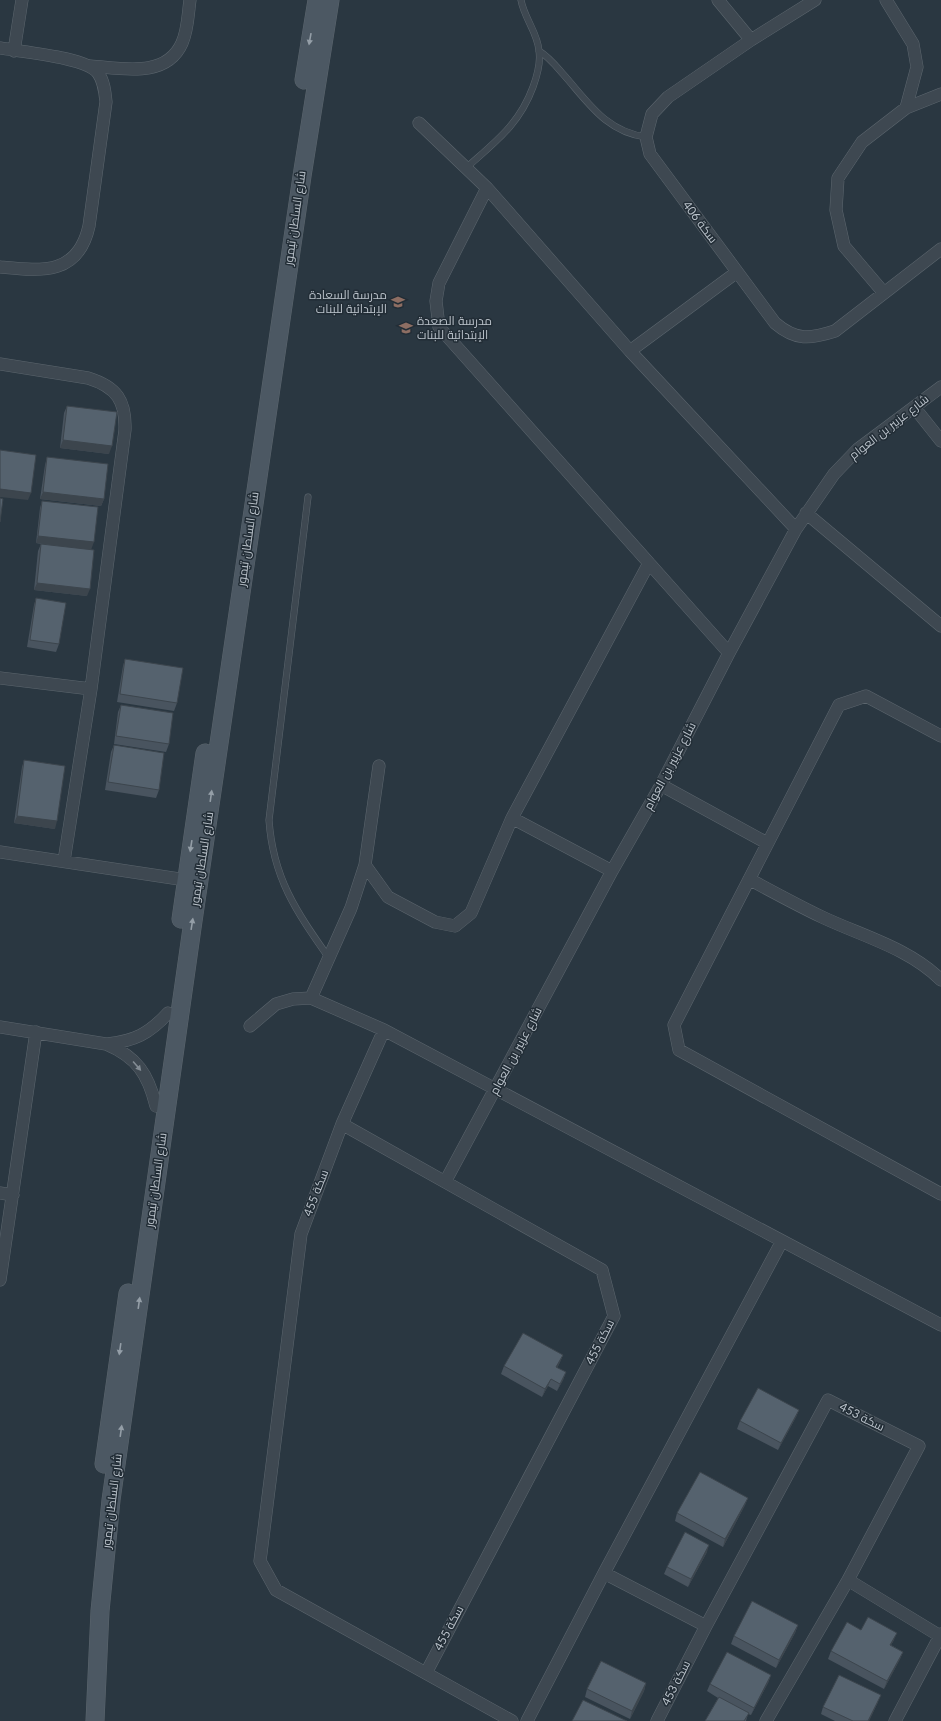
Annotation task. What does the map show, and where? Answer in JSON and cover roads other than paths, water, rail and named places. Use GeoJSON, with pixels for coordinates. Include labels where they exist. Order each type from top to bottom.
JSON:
{"type":"FeatureCollection","features":[{"type":"Feature","properties":{"kind":"main road","name":"شارع السلطان تيمور"},"geometry":{"type":"LineString","coordinates":[[84,1721],[88,1619],[110,1417],[156,1106],[186,880],[317,0]]}},
{"type":"Feature","properties":{"kind":"main road","name":"شارع السلطان تيمور"},"geometry":{"type":"LineString","coordinates":[[95,1721],[100,1611],[111,1500],[228,678],[302,176],[330,0]]}},
{"type":"Feature","properties":{"kind":"street"},"geometry":{"type":"LineString","coordinates":[[14,50],[22,0]]}},
{"type":"Feature","properties":{"kind":"street"},"geometry":{"type":"LineString","coordinates":[[0,48],[72,60],[90,66],[146,69],[164,63],[172,58],[183,42],[190,0]]}},
{"type":"Feature","properties":{"kind":"street"},"geometry":{"type":"LineString","coordinates":[[718,0],[751,40]]}},
{"type":"Feature","properties":{"kind":"street"},"geometry":{"type":"LineString","coordinates":[[646,137],[652,114],[668,97],[751,40],[815,0]]}},
{"type":"Feature","properties":{"kind":"street"},"geometry":{"type":"LineString","coordinates":[[886,0],[913,44],[917,67],[906,108]]}},
{"type":"Feature","properties":{"kind":"street"},"geometry":{"type":"LineString","coordinates":[[0,267],[38,270],[49,269],[67,261],[75,255],[84,241],[89,226],[106,102],[104,86],[101,79],[97,72],[90,66]]}},
{"type":"Feature","properties":{"kind":"street"},"geometry":{"type":"LineString","coordinates":[[884,293],[844,246],[836,210],[838,178],[862,142],[906,108],[941,94]]}},
{"type":"Feature","properties":{"kind":"street"},"geometry":{"type":"LineString","coordinates":[[419,123],[487,188],[630,351],[796,529]]}},
{"type":"Feature","properties":{"kind":"street","name":"سكة 406"},"geometry":{"type":"LineString","coordinates":[[646,137],[650,154],[775,323],[786,333],[802,337],[818,336],[834,331],[941,249]]}},
{"type":"Feature","properties":{"kind":"street"},"geometry":{"type":"LineString","coordinates":[[487,188],[439,284],[436,301],[439,327],[729,653]]}},
{"type":"Feature","properties":{"kind":"street"},"geometry":{"type":"LineString","coordinates":[[630,351],[737,272]]}},
{"type":"Feature","properties":{"kind":"street"},"geometry":{"type":"LineString","coordinates":[[0,364],[99,381],[115,393],[124,408],[125,430],[91,689],[64,861]]}},
{"type":"Feature","properties":{"kind":"street","name":"شارع عزبير بن العوام"},"geometry":{"type":"LineString","coordinates":[[445,1182],[612,871],[661,785],[729,653],[806,512],[834,474],[858,449],[941,387]]}},
{"type":"Feature","properties":{"kind":"street"},"geometry":{"type":"LineString","coordinates":[[914,407],[941,441]]}},
{"type":"Feature","properties":{"kind":"street"},"geometry":{"type":"LineString","coordinates":[[806,512],[941,626]]}},
{"type":"Feature","properties":{"kind":"street"},"geometry":{"type":"LineString","coordinates":[[365,865],[388,897],[435,922],[454,926],[470,913],[512,818],[649,563]]}},
{"type":"Feature","properties":{"kind":"street"},"geometry":{"type":"LineString","coordinates":[[0,678],[91,689]]}},
{"type":"Feature","properties":{"kind":"street"},"geometry":{"type":"LineString","coordinates":[[941,736],[866,696],[839,705],[674,1025],[679,1050],[941,1194]]}},
{"type":"Feature","properties":{"kind":"street"},"geometry":{"type":"LineString","coordinates":[[311,998],[350,908],[365,865],[379,766]]}},
{"type":"Feature","properties":{"kind":"street"},"geometry":{"type":"LineString","coordinates":[[661,785],[767,843]]}},
{"type":"Feature","properties":{"kind":"street"},"geometry":{"type":"LineString","coordinates":[[512,818],[612,871]]}},
{"type":"Feature","properties":{"kind":"street"},"geometry":{"type":"LineString","coordinates":[[0,852],[186,880]]}},
{"type":"Feature","properties":{"kind":"street"},"geometry":{"type":"LineString","coordinates":[[749,879],[822,917],[890,946],[929,968],[941,980]]}},
{"type":"Feature","properties":{"kind":"street"},"geometry":{"type":"LineString","coordinates":[[250,1026],[276,1004],[293,999],[311,998],[384,1030],[941,1325]]}},
{"type":"Feature","properties":{"kind":"street"},"geometry":{"type":"LineString","coordinates":[[0,1027],[106,1044],[121,1042],[141,1036],[158,1024],[168,1014]]}},
{"type":"Feature","properties":{"kind":"street","name":"سكة 455"},"geometry":{"type":"LineString","coordinates":[[384,1030],[342,1124],[301,1234],[260,1561],[276,1590],[512,1721]]}},
{"type":"Feature","properties":{"kind":"street"},"geometry":{"type":"LineString","coordinates":[[0,1280],[36,1032]]}},
{"type":"Feature","properties":{"kind":"street"},"geometry":{"type":"LineString","coordinates":[[106,1044],[125,1054],[140,1068],[148,1080],[156,1106]]}},
{"type":"Feature","properties":{"kind":"street","name":"سكة 455"},"geometry":{"type":"LineString","coordinates":[[342,1124],[602,1270],[614,1316],[426,1673]]}},
{"type":"Feature","properties":{"kind":"street"},"geometry":{"type":"LineString","coordinates":[[0,1193],[12,1195]]}},
{"type":"Feature","properties":{"kind":"street"},"geometry":{"type":"LineString","coordinates":[[527,1721],[604,1573],[782,1241]]}},
{"type":"Feature","properties":{"kind":"street","name":"سكة 453"},"geometry":{"type":"LineString","coordinates":[[657,1721],[706,1626],[828,1400],[919,1446],[848,1580],[766,1721]]}},
{"type":"Feature","properties":{"kind":"street"},"geometry":{"type":"LineString","coordinates":[[604,1573],[706,1626]]}},
{"type":"Feature","properties":{"kind":"street"},"geometry":{"type":"LineString","coordinates":[[848,1580],[940,1635],[895,1721]]}},
{"type":"Feature","properties":{"kind":"lane"},"geometry":{"type":"LineString","coordinates":[[466,168],[511,126],[526,104],[538,74],[539,51],[533,32],[522,11],[521,0]]}},
{"type":"Feature","properties":{"kind":"lane"},"geometry":{"type":"LineString","coordinates":[[539,51],[551,60],[596,112],[610,125],[628,133],[646,137]]}},
{"type":"Feature","properties":{"kind":"lane"},"geometry":{"type":"LineString","coordinates":[[308,497],[269,820],[271,842],[276,864],[284,884],[301,917],[329,958]]}},
{"type":"Feature","properties":{"kind":"place","name":"مدرسة السعادة الإبتدائية للبنات"},"geometry":{"type":"Point","coordinates":[398,302]}},
{"type":"Feature","properties":{"kind":"place","name":"مدرسة الصعدة الإبتدائية للبنات"},"geometry":{"type":"Point","coordinates":[406,328]}}]}
